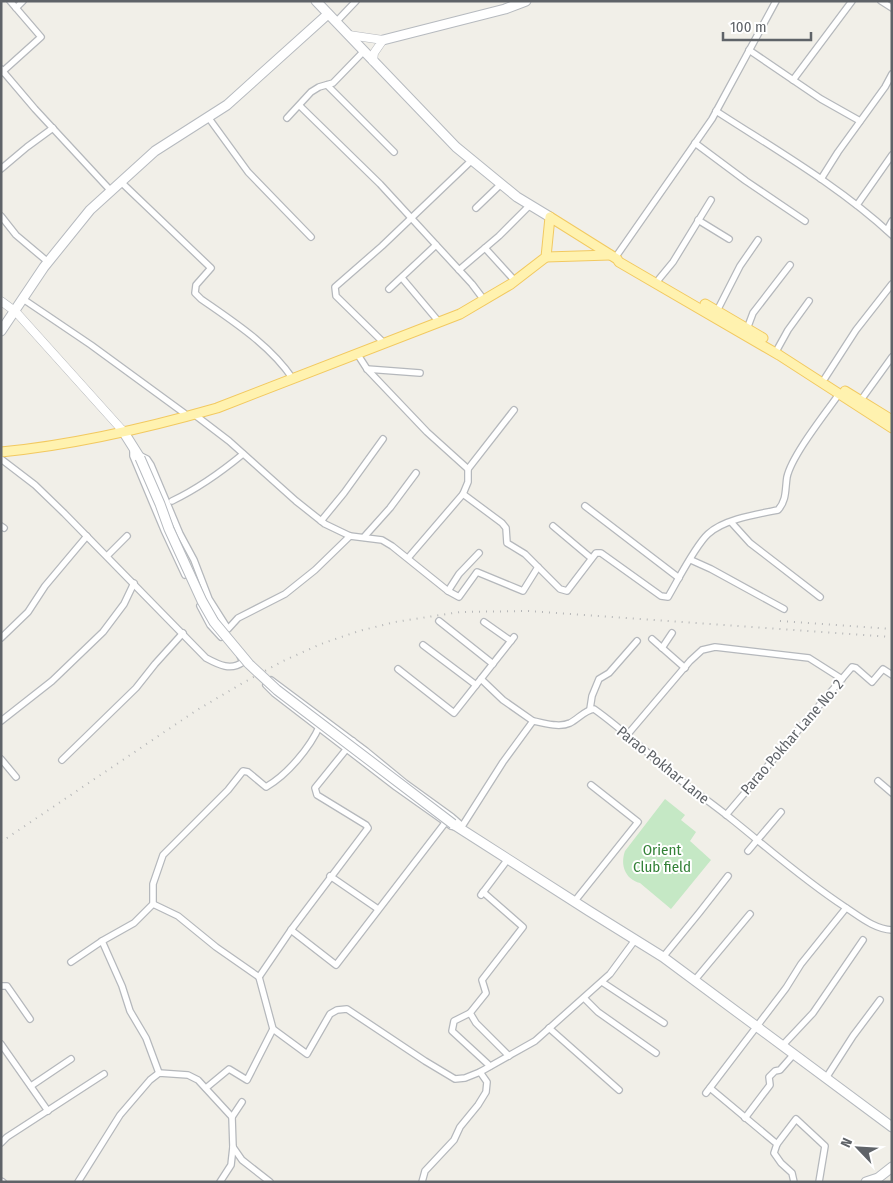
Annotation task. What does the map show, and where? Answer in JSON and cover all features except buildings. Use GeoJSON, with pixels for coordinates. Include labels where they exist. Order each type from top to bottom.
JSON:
{"type":"FeatureCollection","features":[{"type":"Feature","properties":{"kind":"main road"},"geometry":{"type":"LineString","coordinates":[[316,1],[456,147],[501,184],[530,205],[614,257],[619,262],[779,355],[892,428]]}},
{"type":"Feature","properties":{"kind":"main road"},"geometry":{"type":"LineString","coordinates":[[383,40],[505,9],[526,1]]}},
{"type":"Feature","properties":{"kind":"main road"},"geometry":{"type":"LineString","coordinates":[[1,331],[16,312],[48,262],[90,210],[155,151],[227,105],[328,14]]}},
{"type":"Feature","properties":{"kind":"main road"},"geometry":{"type":"LineString","coordinates":[[546,257],[550,217]]}},
{"type":"Feature","properties":{"kind":"main road"},"geometry":{"type":"LineString","coordinates":[[1,452],[46,448],[123,432],[217,408],[460,314],[516,281],[546,257],[620,258],[717,311],[892,420]]}},
{"type":"Feature","properties":{"kind":"main road"},"geometry":{"type":"LineString","coordinates":[[123,432],[137,453],[202,602],[214,622],[249,664],[277,690],[453,825],[663,957],[892,1127]]}},
{"type":"Feature","properties":{"kind":"main road"},"geometry":{"type":"LineString","coordinates":[[867,1182],[878,1178],[892,1167]]}},
{"type":"Feature","properties":{"kind":"street"},"geometry":{"type":"LineString","coordinates":[[10,1],[41,37],[2,71],[111,191]]}},
{"type":"Feature","properties":{"kind":"street"},"geometry":{"type":"LineString","coordinates":[[16,8],[23,1]]}},
{"type":"Feature","properties":{"kind":"street"},"geometry":{"type":"LineString","coordinates":[[336,22],[356,1]]}},
{"type":"Feature","properties":{"kind":"street"},"geometry":{"type":"LineString","coordinates":[[614,257],[716,111],[776,1]]}},
{"type":"Feature","properties":{"kind":"street"},"geometry":{"type":"LineString","coordinates":[[793,80],[852,1]]}},
{"type":"Feature","properties":{"kind":"street"},"geometry":{"type":"LineString","coordinates":[[881,1],[892,8]]}},
{"type":"Feature","properties":{"kind":"street"},"geometry":{"type":"LineString","coordinates":[[349,35],[383,40],[374,53],[374,61]]}},
{"type":"Feature","properties":{"kind":"street"},"geometry":{"type":"LineString","coordinates":[[749,50],[821,100],[860,121]]}},
{"type":"Feature","properties":{"kind":"street"},"geometry":{"type":"LineString","coordinates":[[287,118],[311,92],[333,83],[364,51]]}},
{"type":"Feature","properties":{"kind":"street"},"geometry":{"type":"LineString","coordinates":[[821,179],[892,74]]}},
{"type":"Feature","properties":{"kind":"street"},"geometry":{"type":"LineString","coordinates":[[327,85],[394,152]]}},
{"type":"Feature","properties":{"kind":"street"},"geometry":{"type":"LineString","coordinates":[[300,106],[370,174],[459,270],[484,300]]}},
{"type":"Feature","properties":{"kind":"street"},"geometry":{"type":"LineString","coordinates":[[716,111],[821,179],[857,205],[892,235]]}},
{"type":"Feature","properties":{"kind":"street"},"geometry":{"type":"LineString","coordinates":[[208,117],[248,172],[311,237]]}},
{"type":"Feature","properties":{"kind":"street"},"geometry":{"type":"LineString","coordinates":[[1,169],[27,146],[53,128]]}},
{"type":"Feature","properties":{"kind":"street"},"geometry":{"type":"LineString","coordinates":[[695,143],[805,221]]}},
{"type":"Feature","properties":{"kind":"street"},"geometry":{"type":"LineString","coordinates":[[857,205],[892,155]]}},
{"type":"Feature","properties":{"kind":"street"},"geometry":{"type":"LineString","coordinates":[[384,343],[336,296],[335,287],[411,219],[472,160]]}},
{"type":"Feature","properties":{"kind":"street"},"geometry":{"type":"LineString","coordinates":[[121,182],[211,268],[196,286],[196,293],[201,299],[240,326],[287,369],[293,379]]}},
{"type":"Feature","properties":{"kind":"street"},"geometry":{"type":"LineString","coordinates":[[476,208],[501,184]]}},
{"type":"Feature","properties":{"kind":"street"},"geometry":{"type":"LineString","coordinates":[[659,278],[672,262],[711,200]]}},
{"type":"Feature","properties":{"kind":"street"},"geometry":{"type":"LineString","coordinates":[[459,270],[530,205]]}},
{"type":"Feature","properties":{"kind":"street"},"geometry":{"type":"LineString","coordinates":[[1,216],[16,235],[48,262]]}},
{"type":"Feature","properties":{"kind":"street"},"geometry":{"type":"LineString","coordinates":[[698,220],[729,239]]}},
{"type":"Feature","properties":{"kind":"street"},"geometry":{"type":"LineString","coordinates":[[886,230],[892,221]]}},
{"type":"Feature","properties":{"kind":"street"},"geometry":{"type":"LineString","coordinates":[[717,311],[740,266],[758,240]]}},
{"type":"Feature","properties":{"kind":"street"},"geometry":{"type":"LineString","coordinates":[[389,289],[436,245]]}},
{"type":"Feature","properties":{"kind":"street"},"geometry":{"type":"LineString","coordinates":[[485,248],[516,281]]}},
{"type":"Feature","properties":{"kind":"street"},"geometry":{"type":"LineString","coordinates":[[747,329],[753,313],[790,265]]}},
{"type":"Feature","properties":{"kind":"street"},"geometry":{"type":"LineString","coordinates":[[402,278],[439,322]]}},
{"type":"Feature","properties":{"kind":"street"},"geometry":{"type":"LineString","coordinates":[[825,378],[856,330],[892,284]]}},
{"type":"Feature","properties":{"kind":"street"},"geometry":{"type":"LineString","coordinates":[[23,299],[91,345],[243,454],[321,521],[350,536],[382,540],[408,558],[448,591],[459,597],[477,572],[523,591],[538,567]]}},
{"type":"Feature","properties":{"kind":"street"},"geometry":{"type":"LineString","coordinates":[[1,301],[16,312],[123,432]]}},
{"type":"Feature","properties":{"kind":"street"},"geometry":{"type":"LineString","coordinates":[[778,348],[788,330],[809,301]]}},
{"type":"Feature","properties":{"kind":"street"},"geometry":{"type":"LineString","coordinates":[[358,355],[367,369],[427,432],[468,469]]}},
{"type":"Feature","properties":{"kind":"street"},"geometry":{"type":"LineString","coordinates":[[861,400],[892,357]]}},
{"type":"Feature","properties":{"kind":"street"},"geometry":{"type":"LineString","coordinates":[[367,369],[420,374]]}},
{"type":"Feature","properties":{"kind":"street"},"geometry":{"type":"LineString","coordinates":[[463,494],[502,524],[506,528],[507,542],[526,554],[560,589],[567,591],[591,558],[596,553],[601,553],[661,596],[668,596],[708,533],[731,522],[778,510],[783,505],[788,476],[793,464],[839,394]]}},
{"type":"Feature","properties":{"kind":"street"},"geometry":{"type":"LineString","coordinates":[[408,558],[463,494],[468,482],[468,469],[514,410]]}},
{"type":"Feature","properties":{"kind":"street"},"geometry":{"type":"LineString","coordinates":[[321,521],[344,493],[382,439]]}},
{"type":"Feature","properties":{"kind":"street"},"geometry":{"type":"LineString","coordinates":[[1,459],[35,484],[206,658],[220,666],[233,667],[243,662],[208,622],[164,530],[134,456],[137,453],[147,459],[151,465],[180,534],[194,560],[209,599],[228,629],[238,618],[285,594],[315,570],[350,536]]}},
{"type":"Feature","properties":{"kind":"street"},"geometry":{"type":"LineString","coordinates":[[172,501],[193,491],[218,475],[243,454]]}},
{"type":"Feature","properties":{"kind":"street"},"geometry":{"type":"LineString","coordinates":[[364,537],[390,508],[416,473]]}},
{"type":"Feature","properties":{"kind":"street"},"geometry":{"type":"LineString","coordinates":[[585,506],[679,578]]}},
{"type":"Feature","properties":{"kind":"street"},"geometry":{"type":"LineString","coordinates":[[731,522],[750,543],[820,597]]}},
{"type":"Feature","properties":{"kind":"street"},"geometry":{"type":"LineString","coordinates":[[553,526],[591,558]]}},
{"type":"Feature","properties":{"kind":"street"},"geometry":{"type":"LineString","coordinates":[[1,638],[28,612],[46,586],[87,536]]}},
{"type":"Feature","properties":{"kind":"street"},"geometry":{"type":"LineString","coordinates":[[107,556],[127,536]]}},
{"type":"Feature","properties":{"kind":"street"},"geometry":{"type":"LineString","coordinates":[[448,591],[459,574],[480,552]]}},
{"type":"Feature","properties":{"kind":"street"},"geometry":{"type":"LineString","coordinates":[[690,560],[711,569],[784,609]]}},
{"type":"Feature","properties":{"kind":"street"},"geometry":{"type":"LineString","coordinates":[[1,720],[52,682],[103,632],[124,604],[134,583]]}},
{"type":"Feature","properties":{"kind":"street"},"geometry":{"type":"LineString","coordinates":[[439,621],[493,664]]}},
{"type":"Feature","properties":{"kind":"street"},"geometry":{"type":"LineString","coordinates":[[398,668],[454,713],[513,639],[484,622]]}},
{"type":"Feature","properties":{"kind":"street"},"geometry":{"type":"LineString","coordinates":[[62,760],[136,688],[154,664],[183,633]]}},
{"type":"Feature","properties":{"kind":"street"},"geometry":{"type":"LineString","coordinates":[[662,648],[672,633]]}},
{"type":"Feature","properties":{"kind":"street"},"geometry":{"type":"LineString","coordinates":[[652,639],[685,668]]}},
{"type":"Feature","properties":{"kind":"street"},"geometry":{"type":"LineString","coordinates":[[481,679],[503,700],[534,721],[563,725],[579,718],[590,709],[592,696],[599,679],[609,673],[636,640]]}},
{"type":"Feature","properties":{"kind":"street"},"geometry":{"type":"LineString","coordinates":[[423,645],[476,685]]}},
{"type":"Feature","properties":{"kind":"street"},"geometry":{"type":"LineString","coordinates":[[628,734],[702,650],[715,647],[810,658],[842,679]]}},
{"type":"Feature","properties":{"kind":"street","name":"Parao Pokhar Lane No. 2"},"geometry":{"type":"LineString","coordinates":[[726,815],[852,667],[856,668],[872,682],[883,669],[892,675]]}},
{"type":"Feature","properties":{"kind":"street"},"geometry":{"type":"LineString","coordinates":[[270,680],[324,719],[460,824],[453,825],[396,787],[266,685],[270,680]]}},
{"type":"Feature","properties":{"kind":"street","name":"Parao Pokhar Lane"},"geometry":{"type":"LineString","coordinates":[[590,709],[594,709],[628,734],[668,770],[785,864],[846,908],[877,927],[892,930]]}},
{"type":"Feature","properties":{"kind":"street"},"geometry":{"type":"LineString","coordinates":[[71,962],[102,941],[134,923],[153,904],[153,884],[163,854],[228,790],[243,771],[248,772],[266,787],[278,780],[314,739],[324,719]]}},
{"type":"Feature","properties":{"kind":"street"},"geometry":{"type":"LineString","coordinates":[[291,930],[336,965],[378,909],[453,825],[534,721]]}},
{"type":"Feature","properties":{"kind":"street"},"geometry":{"type":"LineString","coordinates":[[258,977],[330,876],[368,828],[315,792],[315,788],[353,741]]}},
{"type":"Feature","properties":{"kind":"street"},"geometry":{"type":"LineString","coordinates":[[1,759],[16,777]]}},
{"type":"Feature","properties":{"kind":"street"},"geometry":{"type":"LineString","coordinates":[[878,781],[892,793]]}},
{"type":"Feature","properties":{"kind":"street"},"geometry":{"type":"LineString","coordinates":[[574,902],[638,822],[591,785]]}},
{"type":"Feature","properties":{"kind":"street"},"geometry":{"type":"LineString","coordinates":[[748,851],[780,812]]}},
{"type":"Feature","properties":{"kind":"street"},"geometry":{"type":"LineString","coordinates":[[490,1066],[452,1031],[454,1021],[470,1013],[486,993],[482,980],[522,926],[482,894],[508,859]]}},
{"type":"Feature","properties":{"kind":"street"},"geometry":{"type":"LineString","coordinates":[[330,876],[378,909]]}},
{"type":"Feature","properties":{"kind":"street"},"geometry":{"type":"LineString","coordinates":[[663,957],[728,876]]}},
{"type":"Feature","properties":{"kind":"street"},"geometry":{"type":"LineString","coordinates":[[153,904],[178,916],[216,947],[258,977],[273,1029],[307,1054],[330,1014],[337,1010],[347,1009],[455,1079],[465,1078],[480,1072],[535,1041],[610,974],[635,940]]}},
{"type":"Feature","properties":{"kind":"street"},"geometry":{"type":"LineString","coordinates":[[777,1144],[708,1091],[786,988],[801,964],[846,908]]}},
{"type":"Feature","properties":{"kind":"street"},"geometry":{"type":"LineString","coordinates":[[694,980],[750,914]]}},
{"type":"Feature","properties":{"kind":"street"},"geometry":{"type":"LineString","coordinates":[[782,1046],[813,1014],[863,940]]}},
{"type":"Feature","properties":{"kind":"street"},"geometry":{"type":"LineString","coordinates":[[102,941],[130,1011],[146,1038],[159,1073]]}},
{"type":"Feature","properties":{"kind":"street"},"geometry":{"type":"LineString","coordinates":[[602,982],[664,1023]]}},
{"type":"Feature","properties":{"kind":"street"},"geometry":{"type":"LineString","coordinates":[[1,986],[7,986],[30,1020]]}},
{"type":"Feature","properties":{"kind":"street"},"geometry":{"type":"LineString","coordinates":[[584,998],[598,1012],[656,1053]]}},
{"type":"Feature","properties":{"kind":"street"},"geometry":{"type":"LineString","coordinates":[[826,1078],[880,1000]]}},
{"type":"Feature","properties":{"kind":"street"},"geometry":{"type":"LineString","coordinates":[[470,1013],[476,1024],[509,1056]]}},
{"type":"Feature","properties":{"kind":"street"},"geometry":{"type":"LineString","coordinates":[[549,1028],[619,1090]]}},
{"type":"Feature","properties":{"kind":"street"},"geometry":{"type":"LineString","coordinates":[[206,1088],[229,1069],[248,1080],[273,1029]]}},
{"type":"Feature","properties":{"kind":"street"},"geometry":{"type":"LineString","coordinates":[[1,1044],[48,1110]]}},
{"type":"Feature","properties":{"kind":"street"},"geometry":{"type":"LineString","coordinates":[[745,1118],[770,1085],[769,1077],[775,1071],[780,1070],[794,1054]]}},
{"type":"Feature","properties":{"kind":"street"},"geometry":{"type":"LineString","coordinates":[[31,1086],[71,1059]]}},
{"type":"Feature","properties":{"kind":"street"},"geometry":{"type":"LineString","coordinates":[[422,1182],[425,1171],[454,1140],[460,1127],[486,1092],[487,1082],[480,1072]]}},
{"type":"Feature","properties":{"kind":"street"},"geometry":{"type":"LineString","coordinates":[[78,1182],[120,1115],[150,1080],[159,1073],[188,1075],[198,1080],[232,1117]]}},
{"type":"Feature","properties":{"kind":"street"},"geometry":{"type":"LineString","coordinates":[[1,1143],[7,1137],[104,1074]]}},
{"type":"Feature","properties":{"kind":"street"},"geometry":{"type":"LineString","coordinates":[[220,1182],[231,1165],[233,1147],[232,1117],[242,1102]]}},
{"type":"Feature","properties":{"kind":"street"},"geometry":{"type":"LineString","coordinates":[[794,1182],[792,1173],[774,1153],[777,1144],[796,1119],[825,1146],[819,1182]]}},
{"type":"Feature","properties":{"kind":"street"},"geometry":{"type":"LineString","coordinates":[[233,1147],[242,1160],[270,1182]]}},
{"type":"Feature","properties":{"kind":"green space","name":"Orient Club field"},"geometry":{"type":"Polygon","coordinates":[[[665,799],[685,815],[681,820],[696,832],[690,841],[711,860],[671,909],[640,883],[627,875],[623,861],[625,851],[665,799]]]}},
{"type":"Feature","properties":{"kind":"railway"},"geometry":{"type":"LineString","coordinates":[[1,842],[197,710],[241,684],[283,661],[321,644],[359,631],[395,622],[460,612],[528,611],[892,637]]}},
{"type":"Feature","properties":{"kind":"railway"},"geometry":{"type":"LineString","coordinates":[[780,621],[892,629]]}}]}
